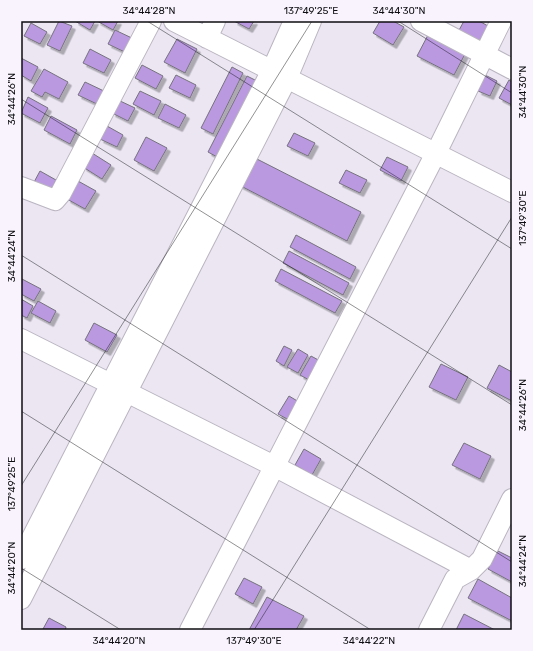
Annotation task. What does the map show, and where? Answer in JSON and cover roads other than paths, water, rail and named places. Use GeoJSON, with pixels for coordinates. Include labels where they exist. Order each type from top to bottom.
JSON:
{"type":"FeatureCollection","features":[{"type":"Feature","properties":{"kind":"street"},"geometry":{"type":"LineString","coordinates":[[23,193],[55,200],[61,193],[151,21]]}},
{"type":"Feature","properties":{"kind":"street"},"geometry":{"type":"LineString","coordinates":[[174,21],[211,29],[279,74],[512,192]]}},
{"type":"Feature","properties":{"kind":"street"},"geometry":{"type":"LineString","coordinates":[[279,74],[294,21]]}},
{"type":"Feature","properties":{"kind":"street"},"geometry":{"type":"LineString","coordinates":[[21,599],[119,388],[279,74],[311,21]]}},
{"type":"Feature","properties":{"kind":"street"},"geometry":{"type":"LineString","coordinates":[[421,21],[512,69]]}},
{"type":"Feature","properties":{"kind":"street"},"geometry":{"type":"LineString","coordinates":[[190,630],[436,153],[501,21]]}},
{"type":"Feature","properties":{"kind":"street"},"geometry":{"type":"LineString","coordinates":[[21,339],[274,466],[471,570]]}},
{"type":"Feature","properties":{"kind":"street"},"geometry":{"type":"LineString","coordinates":[[21,559],[119,388]]}},
{"type":"Feature","properties":{"kind":"street"},"geometry":{"type":"LineString","coordinates":[[428,630],[455,578],[471,570],[482,559],[512,499]]}}]}
